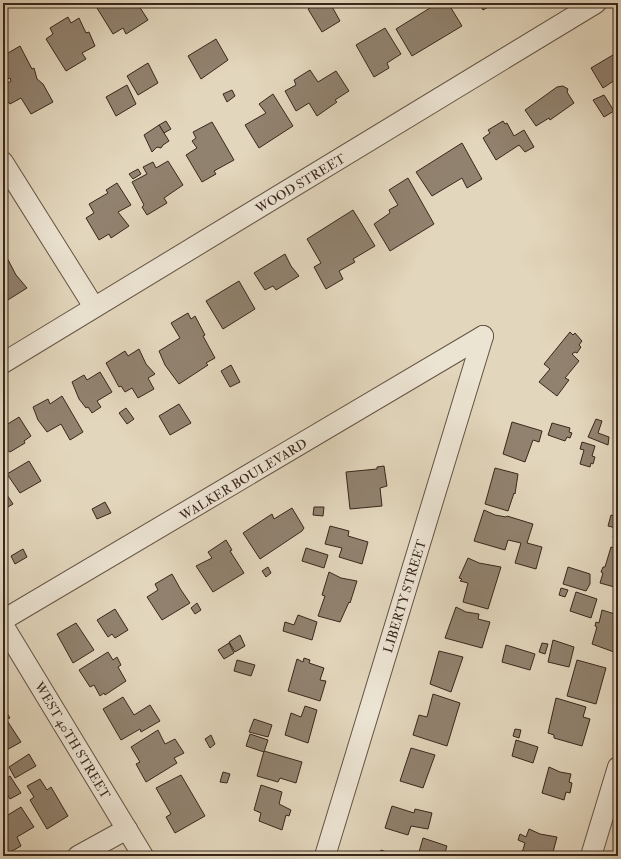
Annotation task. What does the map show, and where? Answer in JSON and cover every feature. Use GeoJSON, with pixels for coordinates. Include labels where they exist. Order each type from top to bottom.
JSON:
{"type":"FeatureCollection","features":[{"type":"Feature","properties":{"kind":"street","name":"WOOD STREET"},"geometry":{"type":"LineString","coordinates":[[3,363],[596,3]]}},
{"type":"Feature","properties":{"kind":"street"},"geometry":{"type":"LineString","coordinates":[[3,162],[94,308]]}},
{"type":"Feature","properties":{"kind":"street","name":"WALKER BOULEVARD"},"geometry":{"type":"LineString","coordinates":[[3,620],[483,336]]}},
{"type":"Feature","properties":{"kind":"street","name":"LIBERTY STREET"},"geometry":{"type":"LineString","coordinates":[[325,856],[483,336]]}},
{"type":"Feature","properties":{"kind":"street","name":"WEST 40TH STREET"},"geometry":{"type":"LineString","coordinates":[[3,624],[143,856]]}},
{"type":"Feature","properties":{"kind":"street"},"geometry":{"type":"LineString","coordinates":[[591,856],[618,767]]}},
{"type":"Feature","properties":{"kind":"street"},"geometry":{"type":"LineString","coordinates":[[78,856],[127,829]]}},
{"type":"Feature","properties":{"kind":"building"},"geometry":{"type":"Polygon","coordinates":[[[105,3],[137,3],[148,20],[126,34],[123,28],[113,34],[97,8],[105,3]]]}},
{"type":"Feature","properties":{"kind":"building"},"geometry":{"type":"Polygon","coordinates":[[[317,3],[330,3],[340,21],[322,32],[308,9],[317,3]]]}},
{"type":"Feature","properties":{"kind":"building"},"geometry":{"type":"Polygon","coordinates":[[[438,3],[448,3],[462,26],[412,56],[396,29],[438,3]]]}},
{"type":"Feature","properties":{"kind":"building"},"geometry":{"type":"Polygon","coordinates":[[[479,3],[495,3],[483,10],[479,3]]]}},
{"type":"Feature","properties":{"kind":"building"},"geometry":{"type":"Polygon","coordinates":[[[68,17],[71,23],[79,18],[86,33],[89,32],[95,46],[82,53],[86,59],[66,71],[46,39],[53,34],[50,28],[68,17]]]}},
{"type":"Feature","properties":{"kind":"building"},"geometry":{"type":"Polygon","coordinates":[[[385,28],[401,54],[387,63],[389,68],[374,77],[356,45],[385,28]]]}},
{"type":"Feature","properties":{"kind":"building"},"geometry":{"type":"Polygon","coordinates":[[[216,39],[228,60],[201,79],[188,56],[216,39]]]}},
{"type":"Feature","properties":{"kind":"building"},"geometry":{"type":"Polygon","coordinates":[[[20,46],[32,69],[34,68],[37,79],[43,84],[53,102],[31,114],[21,98],[10,104],[3,96],[3,86],[11,81],[10,78],[7,79],[3,72],[3,56],[20,46]]]}},
{"type":"Feature","properties":{"kind":"building"},"geometry":{"type":"Polygon","coordinates":[[[618,52],[618,78],[603,88],[591,68],[618,52]]]}},
{"type":"Feature","properties":{"kind":"building"},"geometry":{"type":"Polygon","coordinates":[[[148,63],[158,83],[138,95],[127,76],[148,63]]]}},
{"type":"Feature","properties":{"kind":"building"},"geometry":{"type":"Polygon","coordinates":[[[310,70],[318,82],[336,71],[349,91],[335,100],[337,102],[317,116],[309,103],[296,111],[285,91],[296,85],[294,80],[310,70]]]}},
{"type":"Feature","properties":{"kind":"building"},"geometry":{"type":"Polygon","coordinates":[[[127,85],[136,104],[116,116],[106,97],[127,85]]]}},
{"type":"Feature","properties":{"kind":"building"},"geometry":{"type":"Polygon","coordinates":[[[563,86],[568,89],[567,92],[574,103],[550,120],[549,118],[536,126],[525,110],[557,87],[563,86]]]}},
{"type":"Feature","properties":{"kind":"building"},"geometry":{"type":"Polygon","coordinates":[[[232,90],[235,96],[227,102],[223,94],[232,90]]]}},
{"type":"Feature","properties":{"kind":"building"},"geometry":{"type":"Polygon","coordinates":[[[273,94],[293,126],[259,148],[245,125],[266,113],[259,104],[273,94]]]}},
{"type":"Feature","properties":{"kind":"building"},"geometry":{"type":"Polygon","coordinates":[[[604,95],[614,111],[604,117],[593,100],[604,95]]]}},
{"type":"Feature","properties":{"kind":"building"},"geometry":{"type":"Polygon","coordinates":[[[166,121],[171,129],[164,133],[159,125],[166,121]]]}},
{"type":"Feature","properties":{"kind":"building"},"geometry":{"type":"Polygon","coordinates":[[[503,121],[505,124],[507,123],[514,136],[524,130],[534,147],[525,152],[519,145],[496,160],[483,138],[490,133],[488,130],[503,121]]]}},
{"type":"Feature","properties":{"kind":"building"},"geometry":{"type":"Polygon","coordinates":[[[212,122],[234,160],[214,171],[216,174],[202,182],[186,155],[197,148],[192,141],[196,138],[193,132],[212,122]]]}},
{"type":"Feature","properties":{"kind":"building"},"geometry":{"type":"Polygon","coordinates":[[[159,125],[169,141],[161,148],[157,147],[152,152],[144,135],[159,125]]]}},
{"type":"Feature","properties":{"kind":"building"},"geometry":{"type":"Polygon","coordinates":[[[462,143],[482,179],[467,188],[462,178],[432,196],[416,172],[462,143]]]}},
{"type":"Feature","properties":{"kind":"building"},"geometry":{"type":"Polygon","coordinates":[[[168,161],[183,185],[164,198],[167,203],[147,215],[142,207],[144,205],[132,182],[147,174],[143,167],[153,162],[156,168],[168,161]]]}},
{"type":"Feature","properties":{"kind":"building"},"geometry":{"type":"Polygon","coordinates":[[[138,169],[141,174],[133,179],[129,174],[138,169]]]}},
{"type":"Feature","properties":{"kind":"building"},"geometry":{"type":"Polygon","coordinates":[[[408,178],[434,224],[390,251],[374,224],[390,213],[389,210],[398,205],[389,190],[408,178]]]}},
{"type":"Feature","properties":{"kind":"building"},"geometry":{"type":"Polygon","coordinates":[[[117,183],[131,205],[118,212],[129,226],[111,238],[109,234],[99,240],[86,218],[94,213],[89,204],[108,193],[106,190],[117,183]]]}},
{"type":"Feature","properties":{"kind":"building"},"geometry":{"type":"Polygon","coordinates":[[[353,210],[375,246],[353,259],[355,262],[339,271],[343,279],[326,289],[314,267],[321,263],[307,239],[353,210]]]}},
{"type":"Feature","properties":{"kind":"building"},"geometry":{"type":"Polygon","coordinates":[[[3,250],[16,275],[27,288],[3,303],[3,250]]]}},
{"type":"Feature","properties":{"kind":"building"},"geometry":{"type":"Polygon","coordinates":[[[285,254],[291,266],[299,276],[276,290],[273,286],[265,290],[254,273],[285,254]]]}},
{"type":"Feature","properties":{"kind":"building"},"geometry":{"type":"Polygon","coordinates":[[[239,281],[255,309],[223,329],[206,301],[239,281]]]}},
{"type":"Feature","properties":{"kind":"building"},"geometry":{"type":"Polygon","coordinates":[[[188,313],[191,319],[195,316],[205,335],[203,336],[215,358],[206,363],[208,365],[179,384],[165,365],[159,351],[180,338],[171,323],[188,313]]]}},
{"type":"Feature","properties":{"kind":"building"},"geometry":{"type":"Polygon","coordinates":[[[570,332],[573,335],[575,333],[582,341],[579,345],[581,347],[577,353],[575,352],[572,354],[579,361],[565,378],[569,380],[557,396],[539,382],[550,369],[544,364],[570,332]]]}},
{"type":"Feature","properties":{"kind":"building"},"geometry":{"type":"Polygon","coordinates":[[[139,349],[146,364],[155,374],[148,378],[154,389],[138,398],[132,388],[125,392],[121,386],[119,387],[106,363],[125,351],[128,356],[139,349]]]}},
{"type":"Feature","properties":{"kind":"building"},"geometry":{"type":"Polygon","coordinates":[[[231,365],[240,382],[230,387],[221,371],[231,365]]]}},
{"type":"Feature","properties":{"kind":"building"},"geometry":{"type":"Polygon","coordinates":[[[100,372],[112,392],[97,401],[101,407],[92,413],[79,399],[72,382],[84,375],[87,380],[100,372]]]}},
{"type":"Feature","properties":{"kind":"building"},"geometry":{"type":"Polygon","coordinates":[[[62,396],[83,432],[70,440],[61,424],[47,432],[38,420],[33,407],[48,399],[50,404],[62,396]]]}},
{"type":"Feature","properties":{"kind":"building"},"geometry":{"type":"Polygon","coordinates":[[[179,404],[191,423],[170,435],[159,416],[179,404]]]}},
{"type":"Feature","properties":{"kind":"building"},"geometry":{"type":"Polygon","coordinates":[[[126,408],[134,419],[127,424],[119,413],[126,408]]]}},
{"type":"Feature","properties":{"kind":"building"},"geometry":{"type":"Polygon","coordinates":[[[19,417],[31,436],[24,441],[25,443],[10,452],[7,450],[6,452],[3,448],[3,427],[19,417]]]}},
{"type":"Feature","properties":{"kind":"building"},"geometry":{"type":"Polygon","coordinates":[[[596,419],[602,421],[598,433],[609,437],[608,445],[588,437],[596,419]]]}},
{"type":"Feature","properties":{"kind":"building"},"geometry":{"type":"Polygon","coordinates":[[[512,422],[542,431],[539,442],[533,440],[525,462],[503,454],[512,422]]]}},
{"type":"Feature","properties":{"kind":"building"},"geometry":{"type":"Polygon","coordinates":[[[552,423],[570,428],[569,432],[572,433],[570,438],[567,437],[565,441],[548,435],[552,423]]]}},
{"type":"Feature","properties":{"kind":"building"},"geometry":{"type":"Polygon","coordinates":[[[582,442],[595,446],[592,456],[595,457],[593,464],[591,463],[590,467],[580,464],[584,450],[580,449],[582,442]]]}},
{"type":"Feature","properties":{"kind":"building"},"geometry":{"type":"Polygon","coordinates":[[[29,461],[41,481],[20,493],[7,474],[29,461]]]}},
{"type":"Feature","properties":{"kind":"building"},"geometry":{"type":"Polygon","coordinates":[[[384,466],[387,486],[380,488],[382,506],[350,509],[346,472],[377,469],[377,467],[384,466]]]}},
{"type":"Feature","properties":{"kind":"building"},"geometry":{"type":"Polygon","coordinates":[[[495,468],[518,474],[515,494],[514,493],[508,511],[485,504],[495,468]]]}},
{"type":"Feature","properties":{"kind":"building"},"geometry":{"type":"Polygon","coordinates":[[[3,489],[13,504],[3,510],[3,489]]]}},
{"type":"Feature","properties":{"kind":"building"},"geometry":{"type":"Polygon","coordinates":[[[105,502],[111,513],[97,519],[92,509],[105,502]]]}},
{"type":"Feature","properties":{"kind":"building"},"geometry":{"type":"Polygon","coordinates":[[[314,507],[324,507],[323,516],[313,515],[314,507]]]}},
{"type":"Feature","properties":{"kind":"building"},"geometry":{"type":"Polygon","coordinates":[[[292,508],[304,528],[302,531],[260,559],[243,533],[272,514],[274,519],[292,508]]]}},
{"type":"Feature","properties":{"kind":"building"},"geometry":{"type":"Polygon","coordinates":[[[484,510],[495,515],[507,516],[533,524],[527,543],[542,547],[536,569],[515,563],[521,543],[508,540],[505,550],[474,541],[484,510]]]}},
{"type":"Feature","properties":{"kind":"building"},"geometry":{"type":"Polygon","coordinates":[[[611,515],[618,517],[618,538],[613,537],[616,528],[608,526],[611,515]]]}},
{"type":"Feature","properties":{"kind":"building"},"geometry":{"type":"Polygon","coordinates":[[[330,526],[349,531],[348,536],[368,542],[362,564],[339,557],[342,548],[325,544],[330,526]]]}},
{"type":"Feature","properties":{"kind":"building"},"geometry":{"type":"Polygon","coordinates":[[[226,540],[232,550],[230,551],[244,573],[213,592],[196,566],[212,558],[208,552],[226,540]]]}},
{"type":"Feature","properties":{"kind":"building"},"geometry":{"type":"Polygon","coordinates":[[[611,547],[618,549],[618,588],[600,583],[603,573],[601,572],[603,567],[605,567],[611,547]]]}},
{"type":"Feature","properties":{"kind":"building"},"geometry":{"type":"Polygon","coordinates":[[[306,548],[328,555],[324,568],[302,561],[306,548]]]}},
{"type":"Feature","properties":{"kind":"building"},"geometry":{"type":"Polygon","coordinates":[[[23,549],[27,557],[15,564],[11,556],[23,549]]]}},
{"type":"Feature","properties":{"kind":"building"},"geometry":{"type":"Polygon","coordinates":[[[468,558],[479,563],[501,567],[488,609],[463,602],[468,583],[460,581],[462,579],[459,578],[468,558]]]}},
{"type":"Feature","properties":{"kind":"building"},"geometry":{"type":"Polygon","coordinates":[[[268,567],[271,573],[266,577],[262,571],[268,567]]]}},
{"type":"Feature","properties":{"kind":"building"},"geometry":{"type":"Polygon","coordinates":[[[568,567],[590,574],[590,584],[586,591],[563,584],[568,567]]]}},
{"type":"Feature","properties":{"kind":"building"},"geometry":{"type":"Polygon","coordinates":[[[329,572],[341,578],[357,581],[350,603],[349,602],[340,622],[318,616],[325,596],[322,595],[329,572]]]}},
{"type":"Feature","properties":{"kind":"building"},"geometry":{"type":"Polygon","coordinates":[[[172,574],[190,603],[162,620],[147,597],[158,590],[155,584],[172,574]]]}},
{"type":"Feature","properties":{"kind":"building"},"geometry":{"type":"Polygon","coordinates":[[[561,588],[568,590],[565,597],[559,595],[561,588]]]}},
{"type":"Feature","properties":{"kind":"building"},"geometry":{"type":"Polygon","coordinates":[[[576,592],[597,599],[591,618],[570,611],[576,592]]]}},
{"type":"Feature","properties":{"kind":"building"},"geometry":{"type":"Polygon","coordinates":[[[197,603],[201,610],[195,614],[191,608],[197,603]]]}},
{"type":"Feature","properties":{"kind":"building"},"geometry":{"type":"Polygon","coordinates":[[[456,607],[466,612],[479,614],[478,619],[490,622],[482,648],[445,638],[456,607]]]}},
{"type":"Feature","properties":{"kind":"building"},"geometry":{"type":"Polygon","coordinates":[[[115,609],[128,630],[115,638],[112,634],[108,637],[97,620],[115,609]]]}},
{"type":"Feature","properties":{"kind":"building"},"geometry":{"type":"Polygon","coordinates":[[[602,610],[618,615],[618,637],[614,652],[592,644],[597,627],[595,626],[596,622],[599,623],[602,610]]]}},
{"type":"Feature","properties":{"kind":"building"},"geometry":{"type":"Polygon","coordinates":[[[298,615],[317,622],[312,640],[283,631],[285,622],[294,625],[298,615]]]}},
{"type":"Feature","properties":{"kind":"building"},"geometry":{"type":"Polygon","coordinates":[[[76,623],[94,650],[73,663],[57,634],[76,623]]]}},
{"type":"Feature","properties":{"kind":"building"},"geometry":{"type":"Polygon","coordinates":[[[240,635],[245,646],[235,652],[229,642],[240,635]]]}},
{"type":"Feature","properties":{"kind":"building"},"geometry":{"type":"Polygon","coordinates":[[[553,640],[574,647],[569,667],[548,662],[553,640]]]}},
{"type":"Feature","properties":{"kind":"building"},"geometry":{"type":"Polygon","coordinates":[[[229,643],[234,653],[224,659],[218,650],[229,643]]]}},
{"type":"Feature","properties":{"kind":"building"},"geometry":{"type":"Polygon","coordinates":[[[542,643],[548,644],[545,654],[539,652],[542,643]]]}},
{"type":"Feature","properties":{"kind":"building"},"geometry":{"type":"Polygon","coordinates":[[[506,645],[535,654],[530,670],[502,662],[506,645]]]}},
{"type":"Feature","properties":{"kind":"building"},"geometry":{"type":"Polygon","coordinates":[[[439,651],[463,657],[451,692],[430,684],[439,651]]]}},
{"type":"Feature","properties":{"kind":"building"},"geometry":{"type":"Polygon","coordinates":[[[108,652],[113,660],[117,657],[121,665],[118,667],[126,681],[105,695],[104,693],[100,696],[94,685],[90,687],[79,670],[108,652]]]}},
{"type":"Feature","properties":{"kind":"building"},"geometry":{"type":"Polygon","coordinates":[[[304,658],[310,660],[309,663],[324,668],[320,680],[326,681],[320,701],[288,691],[297,659],[303,662],[304,658]]]}},
{"type":"Feature","properties":{"kind":"building"},"geometry":{"type":"Polygon","coordinates":[[[237,660],[255,665],[251,676],[234,671],[237,660]]]}},
{"type":"Feature","properties":{"kind":"building"},"geometry":{"type":"Polygon","coordinates":[[[577,660],[606,668],[596,704],[567,696],[577,660]]]}},
{"type":"Feature","properties":{"kind":"building"},"geometry":{"type":"Polygon","coordinates":[[[433,694],[460,703],[447,746],[413,735],[419,715],[427,717],[433,694]]]}},
{"type":"Feature","properties":{"kind":"building"},"geometry":{"type":"Polygon","coordinates":[[[123,697],[134,715],[150,705],[160,721],[141,732],[140,729],[121,740],[103,709],[123,697]]]}},
{"type":"Feature","properties":{"kind":"building"},"geometry":{"type":"Polygon","coordinates":[[[556,698],[586,707],[583,717],[590,719],[582,746],[554,738],[554,735],[548,733],[556,698]]]}},
{"type":"Feature","properties":{"kind":"building"},"geometry":{"type":"Polygon","coordinates":[[[305,706],[317,710],[308,743],[285,735],[291,713],[301,717],[305,706]]]}},
{"type":"Feature","properties":{"kind":"building"},"geometry":{"type":"Polygon","coordinates":[[[3,707],[10,718],[6,719],[21,742],[3,752],[3,707]]]}},
{"type":"Feature","properties":{"kind":"building"},"geometry":{"type":"Polygon","coordinates":[[[254,719],[272,725],[268,737],[249,732],[254,719]]]}},
{"type":"Feature","properties":{"kind":"building"},"geometry":{"type":"Polygon","coordinates":[[[515,729],[521,730],[519,738],[513,736],[515,729]]]}},
{"type":"Feature","properties":{"kind":"building"},"geometry":{"type":"Polygon","coordinates":[[[158,730],[165,744],[175,739],[184,753],[174,758],[177,763],[146,782],[136,764],[140,762],[131,747],[158,730]]]}},
{"type":"Feature","properties":{"kind":"building"},"geometry":{"type":"Polygon","coordinates":[[[250,734],[268,740],[264,752],[246,746],[250,734]]]}},
{"type":"Feature","properties":{"kind":"building"},"geometry":{"type":"Polygon","coordinates":[[[211,735],[215,744],[210,748],[205,739],[211,735]]]}},
{"type":"Feature","properties":{"kind":"building"},"geometry":{"type":"Polygon","coordinates":[[[516,740],[538,747],[533,763],[512,756],[516,740]]]}},
{"type":"Feature","properties":{"kind":"building"},"geometry":{"type":"Polygon","coordinates":[[[411,748],[435,755],[423,788],[400,781],[411,748]]]}},
{"type":"Feature","properties":{"kind":"building"},"geometry":{"type":"Polygon","coordinates":[[[264,751],[302,762],[296,783],[280,778],[278,782],[257,776],[264,751]]]}},
{"type":"Feature","properties":{"kind":"building"},"geometry":{"type":"Polygon","coordinates":[[[29,754],[36,766],[15,778],[9,767],[29,754]]]}},
{"type":"Feature","properties":{"kind":"building"},"geometry":{"type":"Polygon","coordinates":[[[549,767],[560,772],[571,774],[569,782],[572,783],[570,793],[566,792],[564,800],[542,793],[549,767]]]}},
{"type":"Feature","properties":{"kind":"building"},"geometry":{"type":"Polygon","coordinates":[[[223,772],[230,774],[227,783],[220,782],[223,772]]]}},
{"type":"Feature","properties":{"kind":"building"},"geometry":{"type":"Polygon","coordinates":[[[181,775],[205,816],[175,833],[166,817],[171,814],[156,788],[181,775]]]}},
{"type":"Feature","properties":{"kind":"building"},"geometry":{"type":"Polygon","coordinates":[[[10,776],[21,793],[10,799],[3,787],[3,781],[10,776]]]}},
{"type":"Feature","properties":{"kind":"building"},"geometry":{"type":"Polygon","coordinates":[[[40,779],[47,790],[51,787],[68,816],[47,829],[30,800],[34,797],[27,786],[40,779]]]}},
{"type":"Feature","properties":{"kind":"building"},"geometry":{"type":"Polygon","coordinates":[[[261,785],[282,792],[279,804],[291,810],[289,816],[286,815],[282,830],[259,821],[261,813],[254,810],[261,785]]]}},
{"type":"Feature","properties":{"kind":"building"},"geometry":{"type":"Polygon","coordinates":[[[392,806],[414,813],[415,809],[432,813],[428,829],[411,826],[408,835],[385,828],[392,806]]]}},
{"type":"Feature","properties":{"kind":"building"},"geometry":{"type":"Polygon","coordinates":[[[21,807],[34,827],[17,837],[21,846],[3,856],[3,818],[21,807]]]}},
{"type":"Feature","properties":{"kind":"building"},"geometry":{"type":"Polygon","coordinates":[[[529,829],[540,834],[557,837],[552,856],[521,856],[525,843],[518,840],[520,834],[526,837],[529,829]]]}},
{"type":"Feature","properties":{"kind":"building"},"geometry":{"type":"Polygon","coordinates":[[[423,838],[447,846],[444,856],[432,856],[419,852],[423,838]]]}},
{"type":"Feature","properties":{"kind":"building"},"geometry":{"type":"Polygon","coordinates":[[[381,850],[392,854],[402,856],[379,856],[381,850]]]}}]}
